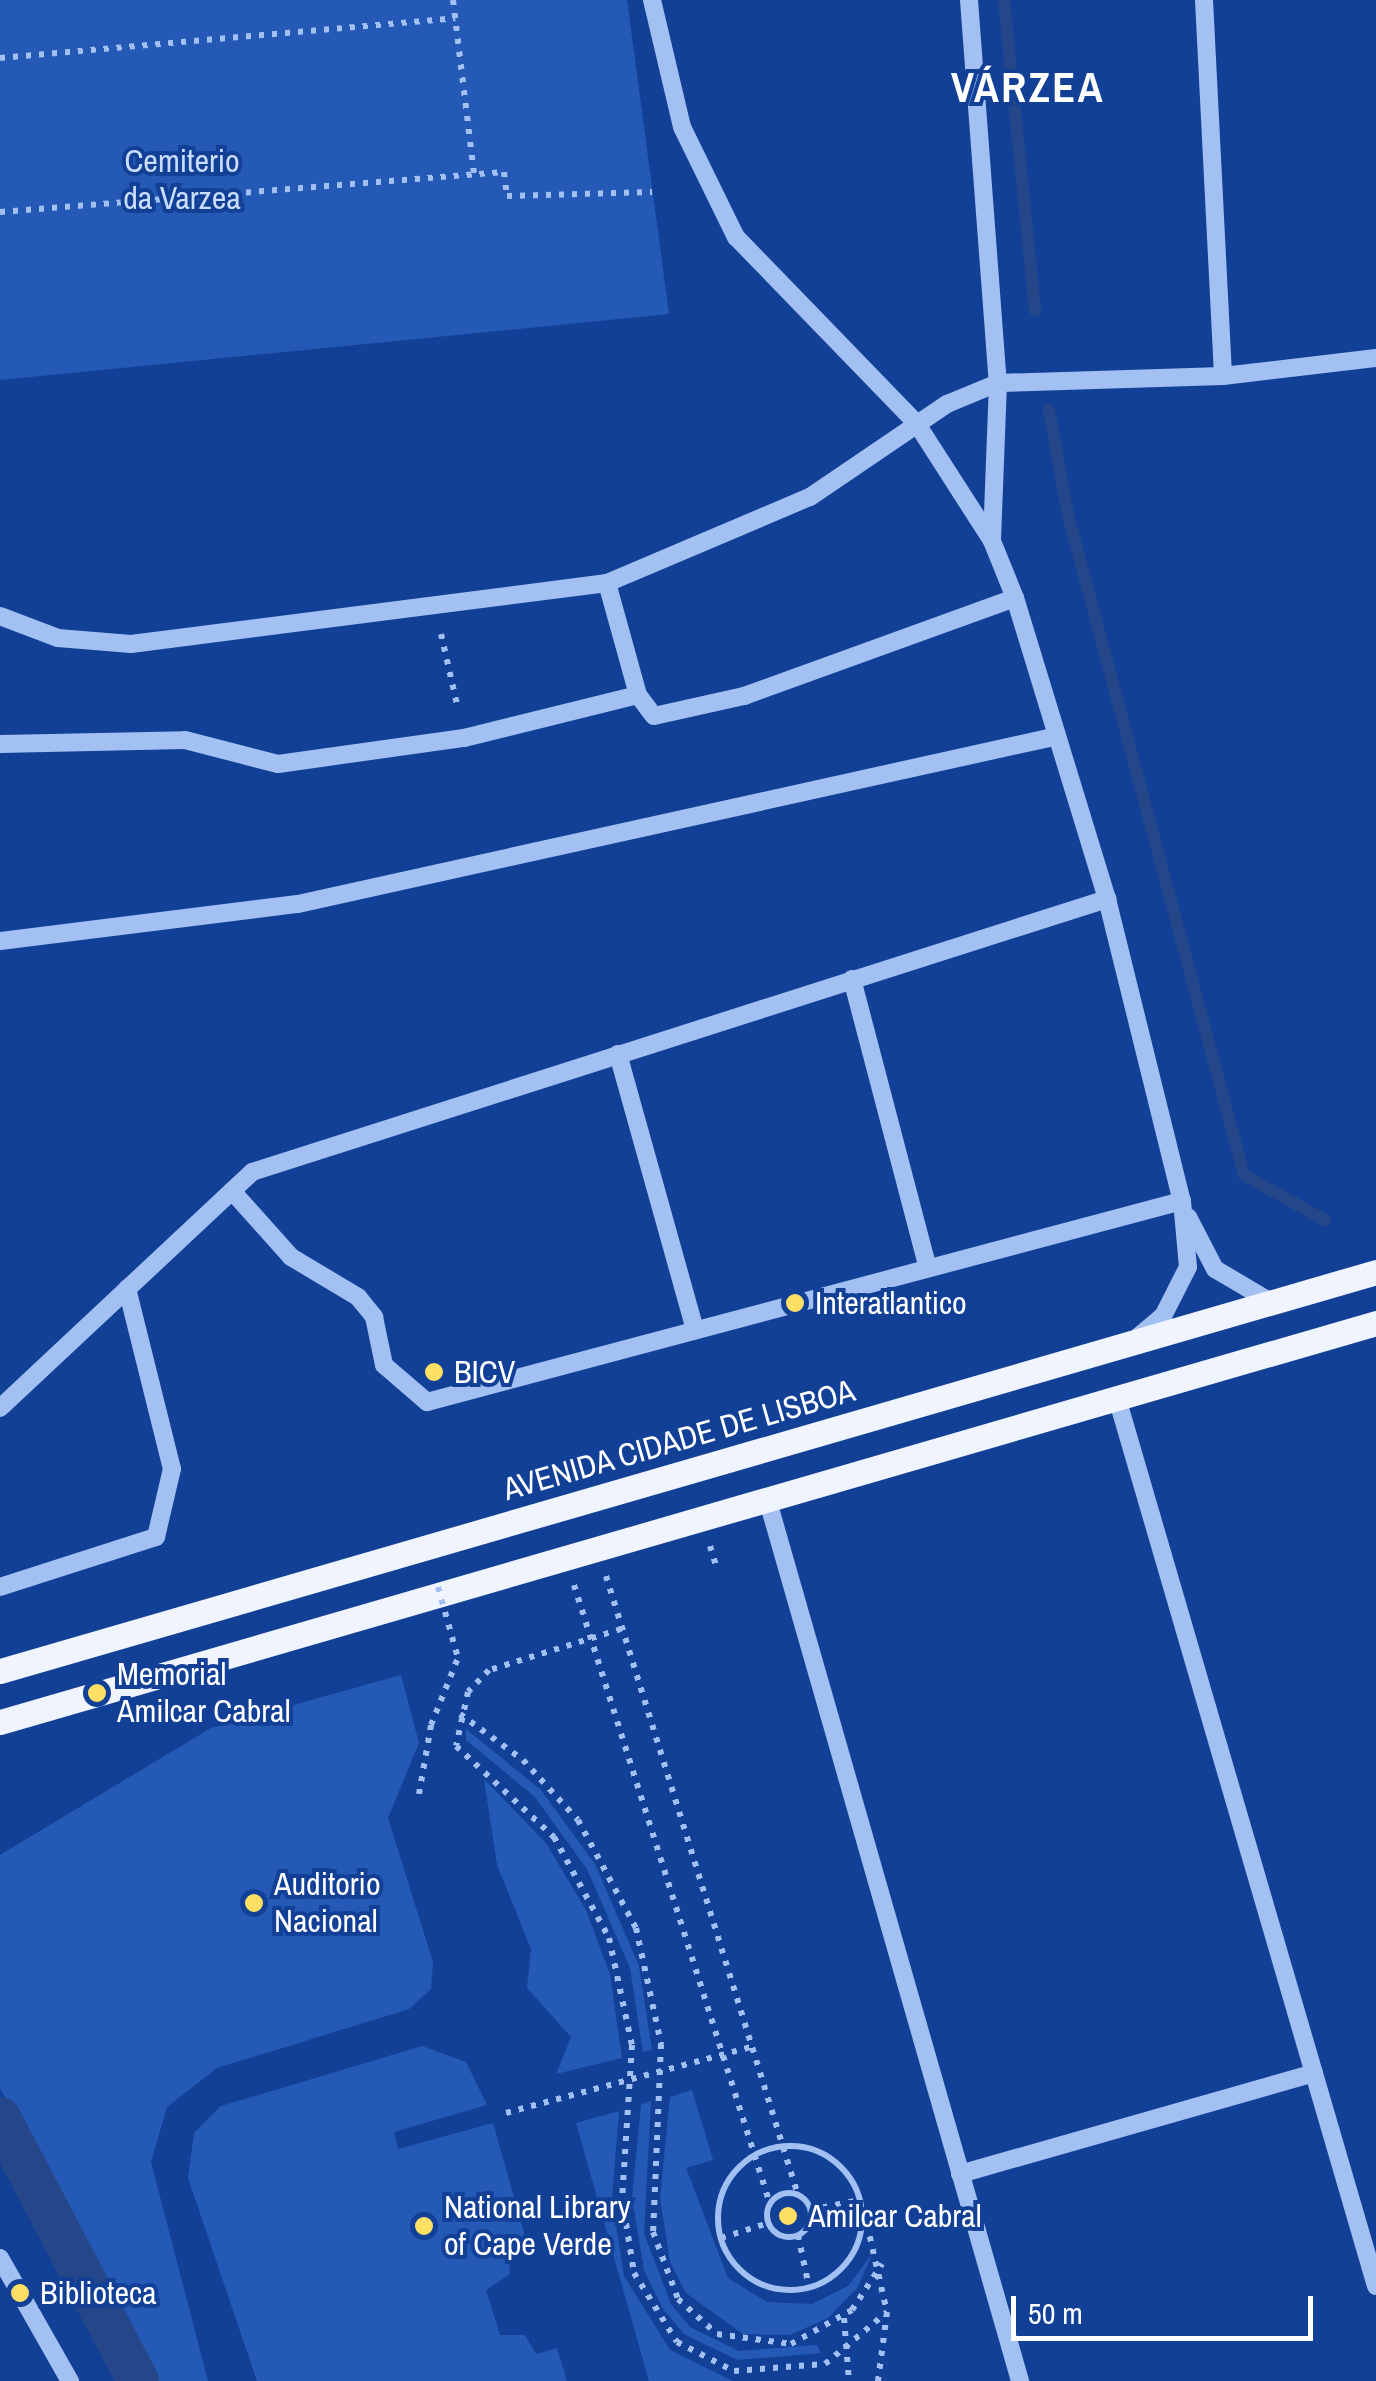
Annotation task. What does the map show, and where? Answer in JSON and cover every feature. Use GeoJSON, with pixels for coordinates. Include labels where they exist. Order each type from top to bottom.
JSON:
{"type":"FeatureCollection","features":[{"type":"Feature","properties":{"kind":"main road","name":"AVENIDA CIDADE DE LISBOA"},"geometry":{"type":"LineString","coordinates":[[0,1671],[1376,1272]]}},
{"type":"Feature","properties":{"kind":"main road"},"geometry":{"type":"LineString","coordinates":[[0,1722],[1376,1323]]}},
{"type":"Feature","properties":{"kind":"street"},"geometry":{"type":"LineString","coordinates":[[652,0],[682,127],[736,237],[917,424],[992,541],[1015,598],[1052,736],[1107,898],[1182,1202],[1215,1269],[1270,1302]]}},
{"type":"Feature","properties":{"kind":"street"},"geometry":{"type":"LineString","coordinates":[[969,0],[998,383],[992,541]]}},
{"type":"Feature","properties":{"kind":"street"},"geometry":{"type":"LineString","coordinates":[[1204,0],[1223,376]]}},
{"type":"Feature","properties":{"kind":"street"},"geometry":{"type":"LineString","coordinates":[[0,616],[58,638],[130,644],[608,583],[810,498],[917,424],[998,383],[1223,376],[1376,358]]}},
{"type":"Feature","properties":{"kind":"street"},"geometry":{"type":"LineString","coordinates":[[608,583],[638,694],[654,716],[744,696],[1015,598]]}},
{"type":"Feature","properties":{"kind":"street"},"geometry":{"type":"LineString","coordinates":[[0,744],[185,740],[278,764],[464,738],[638,694]]}},
{"type":"Feature","properties":{"kind":"street"},"geometry":{"type":"LineString","coordinates":[[0,940],[316,900],[1052,736]]}},
{"type":"Feature","properties":{"kind":"street"},"geometry":{"type":"LineString","coordinates":[[0,1408],[232,1190],[280,1160],[1107,898]]}},
{"type":"Feature","properties":{"kind":"street"},"geometry":{"type":"LineString","coordinates":[[852,980],[928,1268]]}},
{"type":"Feature","properties":{"kind":"street"},"geometry":{"type":"LineString","coordinates":[[618,1054],[696,1330]]}},
{"type":"Feature","properties":{"kind":"street"},"geometry":{"type":"LineString","coordinates":[[232,1190],[292,1257],[358,1297],[374,1317],[384,1366],[427,1402],[1182,1202]]}},
{"type":"Feature","properties":{"kind":"street"},"geometry":{"type":"LineString","coordinates":[[1125,1345],[1163,1316],[1181,1286],[1182,1202]]}},
{"type":"Feature","properties":{"kind":"street"},"geometry":{"type":"LineString","coordinates":[[0,1587],[156,1538],[172,1469],[127,1289]]}},
{"type":"Feature","properties":{"kind":"street"},"geometry":{"type":"LineString","coordinates":[[1117,1398],[1376,2286]]}},
{"type":"Feature","properties":{"kind":"street"},"geometry":{"type":"LineString","coordinates":[[767,1498],[1020,2381]]}},
{"type":"Feature","properties":{"kind":"street"},"geometry":{"type":"LineString","coordinates":[[960,2174],[1314,2074]]}},
{"type":"Feature","properties":{"kind":"street"},"geometry":{"type":"LineString","coordinates":[[0,2258],[70,2381]]}},
{"type":"Feature","properties":{"kind":"path"},"geometry":{"type":"LineString","coordinates":[[453,0],[474,174]]}},
{"type":"Feature","properties":{"kind":"path"},"geometry":{"type":"LineString","coordinates":[[0,58],[455,18]]}},
{"type":"Feature","properties":{"kind":"path"},"geometry":{"type":"LineString","coordinates":[[0,212],[504,172],[507,196],[652,192]]}},
{"type":"Feature","properties":{"kind":"path"},"geometry":{"type":"LineString","coordinates":[[435,608],[464,738]]}},
{"type":"Feature","properties":{"kind":"path"},"geometry":{"type":"LineString","coordinates":[[598,1548],[786,2146],[798,2195],[810,2210]]}},
{"type":"Feature","properties":{"kind":"path"},"geometry":{"type":"LineString","coordinates":[[565,1558],[770,2204],[768,2223]]}},
{"type":"Feature","properties":{"kind":"path"},"geometry":{"type":"LineString","coordinates":[[419,1794],[431,1725],[458,1658],[438,1587]]}},
{"type":"Feature","properties":{"kind":"path"},"geometry":{"type":"LineString","coordinates":[[622,1629],[489,1670],[460,1714],[456,1746],[526,1804],[595,1905],[628,2005],[632,2080],[625,2236],[654,2315],[676,2342],[734,2371],[797,2373],[851,2350],[887,2312]]}},
{"type":"Feature","properties":{"kind":"path"},"geometry":{"type":"LineString","coordinates":[[460,1714],[547,1784],[603,1859],[647,1964],[661,2072],[653,2232],[678,2298],[717,2334],[766,2346],[813,2337],[844,2317],[882,2264]]}},
{"type":"Feature","properties":{"kind":"path"},"geometry":{"type":"LineString","coordinates":[[506,2113],[754,2046]]}},
{"type":"Feature","properties":{"kind":"path"},"geometry":{"type":"LineString","coordinates":[[859,2197],[850,2257],[809,2287],[760,2284],[720,2238],[720,2197],[755,2155],[786,2146],[836,2162],[859,2197],[882,2264],[887,2312],[878,2381]]}},
{"type":"Feature","properties":{"kind":"path"},"geometry":{"type":"LineString","coordinates":[[770,2204],[798,2195]]}},
{"type":"Feature","properties":{"kind":"path"},"geometry":{"type":"LineString","coordinates":[[810,2210],[859,2197]]}},
{"type":"Feature","properties":{"kind":"path"},"geometry":{"type":"LineString","coordinates":[[809,2287],[798,2236],[810,2210]]}},
{"type":"Feature","properties":{"kind":"path"},"geometry":{"type":"LineString","coordinates":[[720,2238],[768,2223],[798,2236]]}},
{"type":"Feature","properties":{"kind":"path"},"geometry":{"type":"LineString","coordinates":[[844,2317],[851,2350],[849,2381]]}},
{"type":"Feature","properties":{"kind":"green space","name":"Cemiterio da Varzea"},"geometry":{"type":"Polygon","coordinates":[[[0,0],[627,0],[669,314],[0,380],[0,0]]]}},
{"type":"Feature","properties":{"kind":"green space"},"geometry":{"type":"Polygon","coordinates":[[[401,1675],[419,1743],[388,1818],[433,1962],[431,1989],[409,2009],[217,2068],[167,2107],[151,2162],[208,2381],[154,2381],[0,2088],[0,1855],[211,1728],[401,1675]]]}},
{"type":"Feature","properties":{"kind":"green space"},"geometry":{"type":"Polygon","coordinates":[[[466,1729],[541,1790],[595,1864],[639,1966],[652,2050],[643,2052],[630,1968],[587,1869],[534,1796],[466,1740],[466,1729]]]}},
{"type":"Feature","properties":{"kind":"green space"},"geometry":{"type":"Polygon","coordinates":[[[484,1779],[546,1843],[586,1910],[610,1974],[622,2058],[556,2074],[571,2037],[527,1988],[531,1949],[497,1865],[484,1779]]]}},
{"type":"Feature","properties":{"kind":"green space","name":"National Library of Cape Verde"},"geometry":{"type":"Polygon","coordinates":[[[422,2046],[466,2062],[487,2105],[394,2132],[398,2149],[493,2123],[525,2236],[508,2241],[510,2274],[486,2290],[500,2335],[525,2335],[536,2354],[557,2348],[567,2381],[257,2381],[188,2178],[194,2133],[221,2106],[422,2046]]]}},
{"type":"Feature","properties":{"kind":"green space"},"geometry":{"type":"Polygon","coordinates":[[[692,2090],[713,2160],[686,2168],[728,2278],[767,2302],[812,2304],[848,2286],[872,2254],[858,2287],[828,2318],[790,2335],[743,2334],[686,2293],[670,2262],[660,2198],[670,2097],[692,2090]]]}},
{"type":"Feature","properties":{"kind":"green space"},"geometry":{"type":"Polygon","coordinates":[[[651,2101],[644,2233],[671,2304],[690,2327],[739,2351],[817,2345],[821,2353],[737,2360],[684,2334],[663,2309],[644,2270],[632,2198],[641,2104],[651,2101]]]}},
{"type":"Feature","properties":{"kind":"green space"},"geometry":{"type":"Polygon","coordinates":[[[619,2111],[612,2199],[624,2276],[670,2350],[733,2381],[649,2381],[576,2123],[619,2111]]]}},
{"type":"Feature","properties":{"kind":"waterway"},"geometry":{"type":"LineString","coordinates":[[1004,0],[1035,310]]}},
{"type":"Feature","properties":{"kind":"waterway"},"geometry":{"type":"LineString","coordinates":[[1049,410],[1068,515],[1244,1175],[1325,1220]]}},
{"type":"Feature","properties":{"kind":"waterway"},"geometry":{"type":"LineString","coordinates":[[0,2118],[138,2381]]}},
{"type":"Feature","properties":{"kind":"place","name":"Interatlantico"},"geometry":{"type":"Point","coordinates":[795,1303]}},
{"type":"Feature","properties":{"kind":"place","name":"BICV"},"geometry":{"type":"Point","coordinates":[434,1372]}},
{"type":"Feature","properties":{"kind":"place","name":"Memorial Amilcar Cabral"},"geometry":{"type":"Point","coordinates":[97,1693]}},
{"type":"Feature","properties":{"kind":"place","name":"Auditorio Nacional"},"geometry":{"type":"Point","coordinates":[254,1903]}},
{"type":"Feature","properties":{"kind":"place","name":"Amilcar Cabral"},"geometry":{"type":"Point","coordinates":[788,2216]}},
{"type":"Feature","properties":{"kind":"place","name":"National Library of Cape Verde"},"geometry":{"type":"Point","coordinates":[424,2226]}},
{"type":"Feature","properties":{"kind":"place","name":"Biblioteca"},"geometry":{"type":"Point","coordinates":[20,2293]}},
{"type":"Feature","properties":{"kind":"district","name":"VÁRZEA"},"geometry":{"type":"Point","coordinates":[1028,87]}}]}
